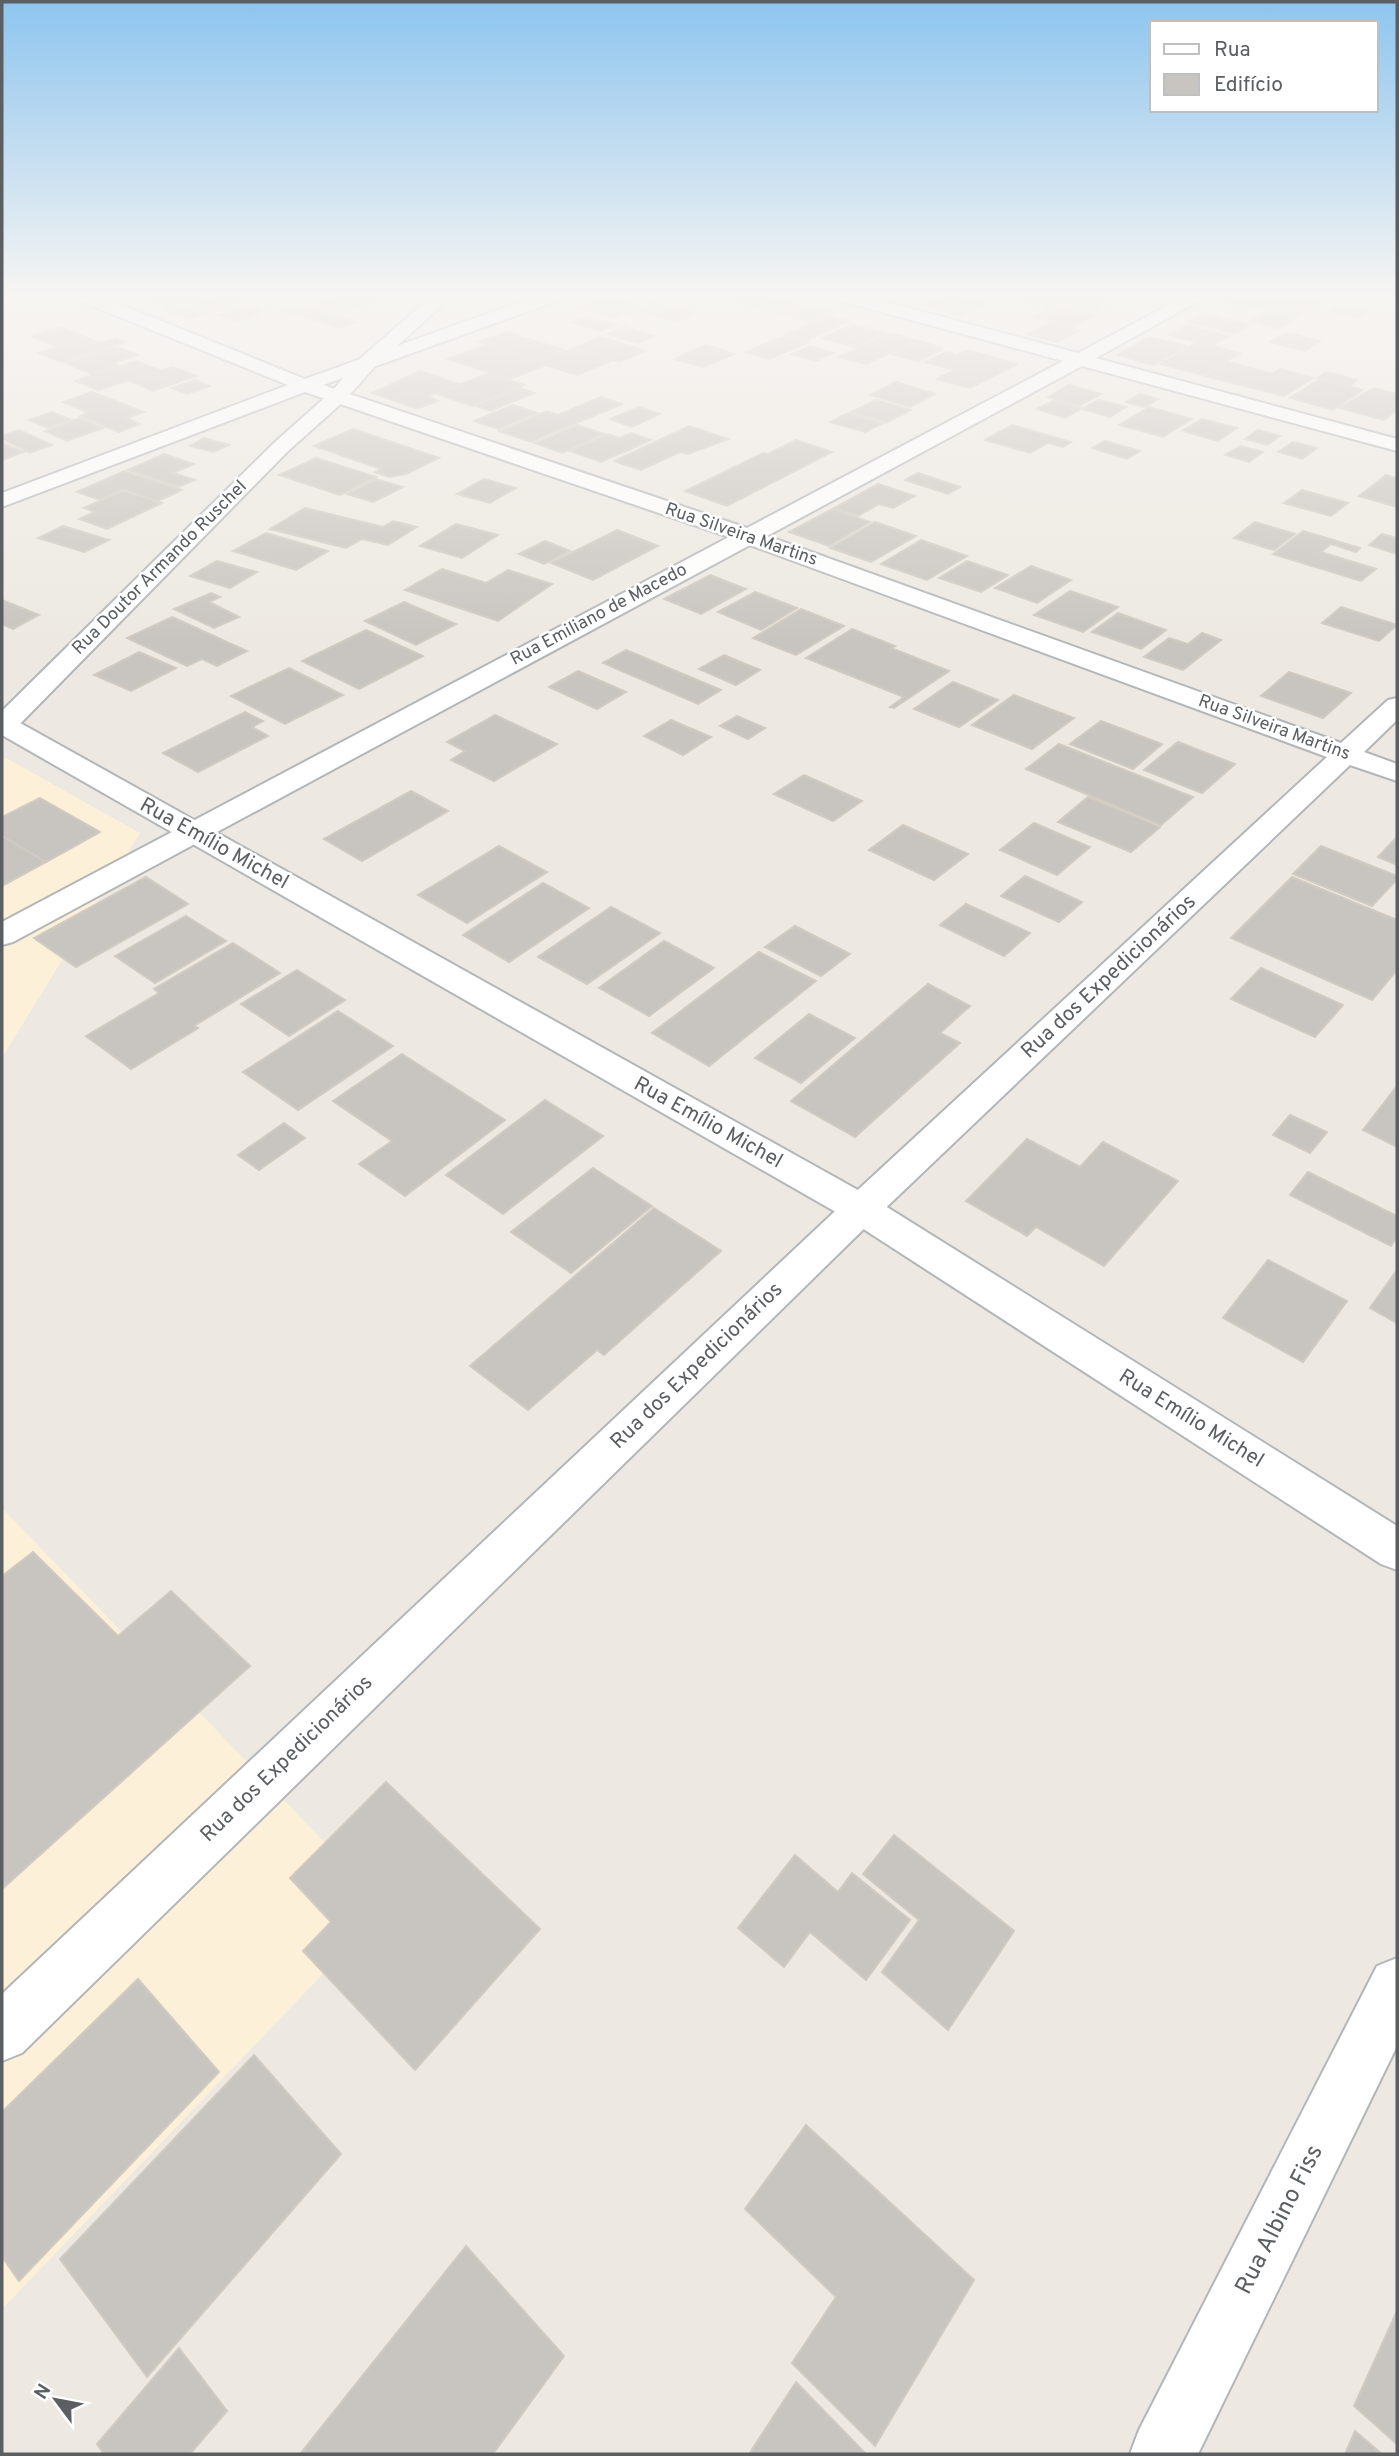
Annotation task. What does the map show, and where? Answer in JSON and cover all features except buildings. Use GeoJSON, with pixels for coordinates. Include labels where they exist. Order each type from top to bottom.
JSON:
{"type":"FeatureCollection","features":[{"type":"Feature","properties":{"kind":"street"},"geometry":{"type":"LineString","coordinates":[[2,500],[234,412]]}},
{"type":"Feature","properties":{"kind":"street","name":"Rua Doutor Armando Ruschel"},"geometry":{"type":"LineString","coordinates":[[2,725],[281,447],[321,412]]}},
{"type":"Feature","properties":{"kind":"street","name":"Rua Silveira Martins"},"geometry":{"type":"LineString","coordinates":[[380,412],[747,536],[1397,773]]}},
{"type":"Feature","properties":{"kind":"street","name":"Rua Emiliano de Macedo"},"geometry":{"type":"LineString","coordinates":[[2,935],[982,412]]}},
{"type":"Feature","properties":{"kind":"street"},"geometry":{"type":"LineString","coordinates":[[1272,412],[1397,445]]}},
{"type":"Feature","properties":{"kind":"street","name":"Rua dos Expedicionários"},"geometry":{"type":"LineString","coordinates":[[2,2033],[861,1209],[1397,706]]}},
{"type":"Feature","properties":{"kind":"street","name":"Rua Emílio Michel"},"geometry":{"type":"LineString","coordinates":[[2,725],[861,1209],[1397,1550]]}},
{"type":"Feature","properties":{"kind":"street","name":"Rua Albino Fiss"},"geometry":{"type":"LineString","coordinates":[[1163,2454],[1397,1986]]}},
{"type":"Feature","properties":{"kind":"shaded area"},"geometry":{"type":"Polygon","coordinates":[[[6,758],[140,833],[2,1058],[2,762],[6,758]]]}},
{"type":"Feature","properties":{"kind":"shaded area"},"geometry":{"type":"Polygon","coordinates":[[[2,1508],[387,1907],[2,2309],[2,1508]]]}}]}
